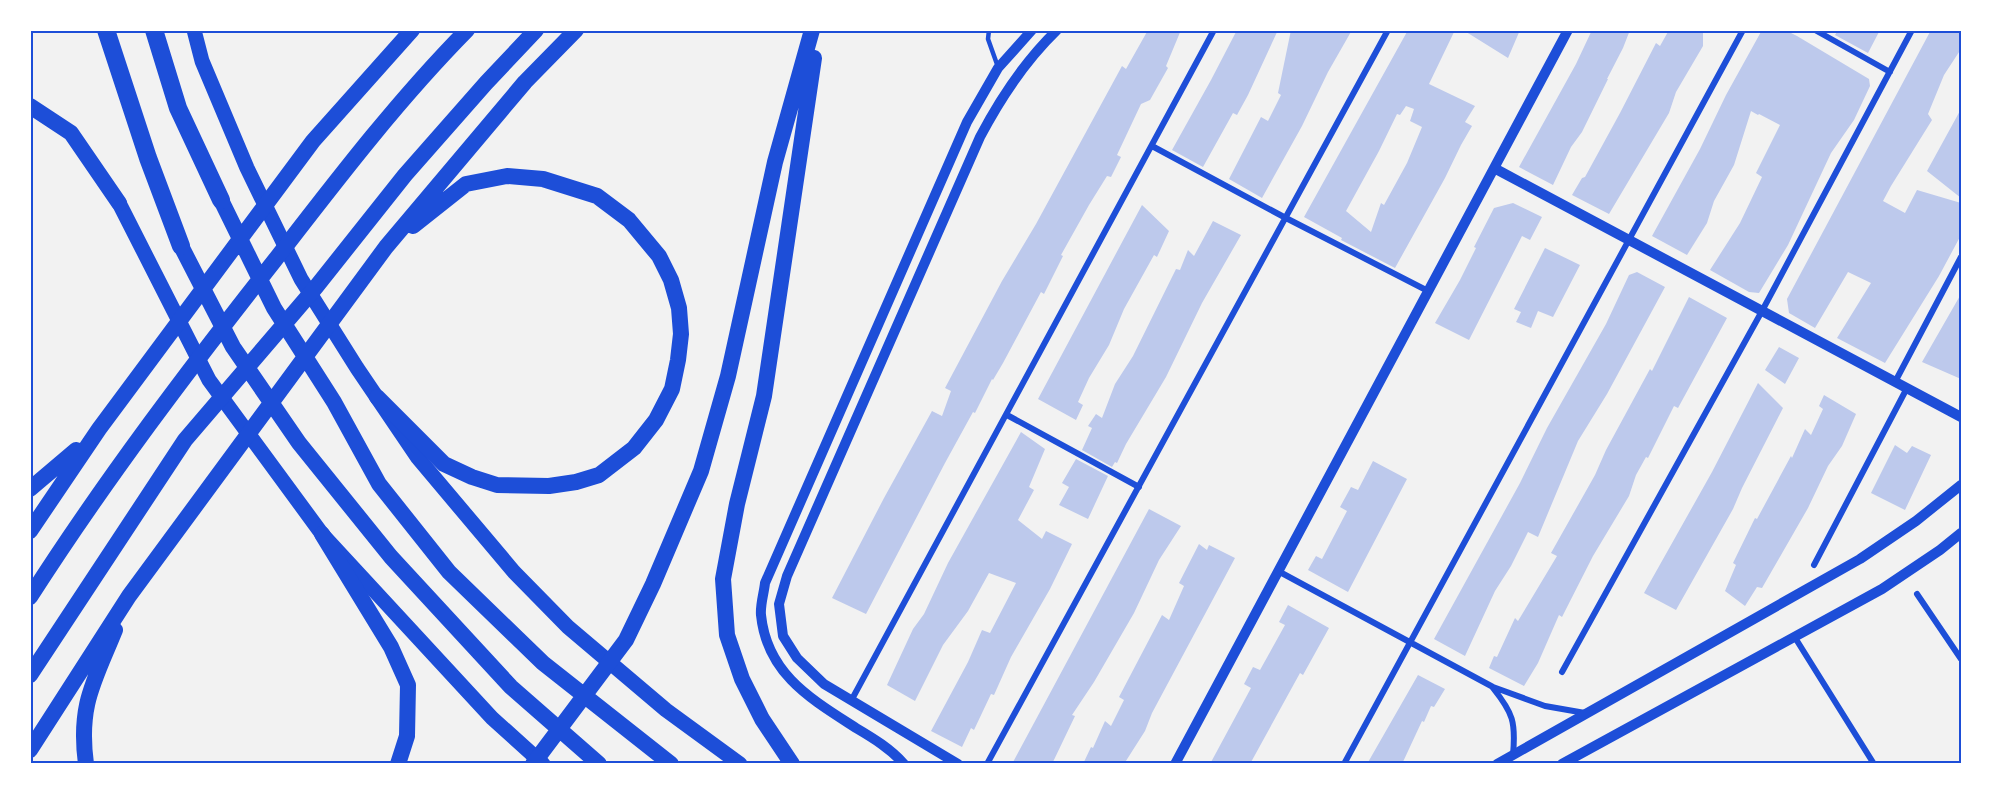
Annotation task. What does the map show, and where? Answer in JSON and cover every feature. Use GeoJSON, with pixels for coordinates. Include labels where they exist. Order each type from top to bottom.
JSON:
{"type":"FeatureCollection","features":[{"type":"Feature","properties":{"kind":"highway"},"geometry":{"type":"LineString","coordinates":[[106,30],[148,158],[182,246],[233,347],[298,443],[391,557],[511,687],[599,764]]}},
{"type":"Feature","properties":{"kind":"highway"},"geometry":{"type":"LineString","coordinates":[[154,30],[177,108],[274,308],[334,402],[379,484],[449,572],[543,663],[671,764]]}},
{"type":"Feature","properties":{"kind":"highway"},"geometry":{"type":"LineString","coordinates":[[30,531],[99,429],[314,141],[412,30]]}},
{"type":"Feature","properties":{"kind":"highway"},"geometry":{"type":"LineString","coordinates":[[30,597],[175,387],[337,180],[440,58],[467,30]]}},
{"type":"Feature","properties":{"kind":"highway"},"geometry":{"type":"LineString","coordinates":[[30,675],[185,440],[316,286],[405,175],[536,30]]}},
{"type":"Feature","properties":{"kind":"highway"},"geometry":{"type":"LineString","coordinates":[[30,750],[129,596],[386,247],[525,82],[576,30]]}},
{"type":"Feature","properties":{"kind":"highway"},"geometry":{"type":"LineString","coordinates":[[533,764],[626,640],[653,584],[701,471],[728,376],[775,162],[812,30]]}},
{"type":"Feature","properties":{"kind":"highway"},"geometry":{"type":"LineString","coordinates":[[792,764],[762,719],[742,679],[727,635],[723,579],[737,504],[764,396],[818,30]]}},
{"type":"Feature","properties":{"kind":"highway"},"geometry":{"type":"LineString","coordinates":[[30,106],[71,133],[119,203]]}},
{"type":"Feature","properties":{"kind":"highway"},"geometry":{"type":"LineString","coordinates":[[377,397],[444,464],[472,477],[497,485],[526,487],[576,482],[599,475],[634,448],[656,420],[672,389],[681,334],[671,280],[659,256],[645,238],[629,220],[597,196],[555,182],[507,176],[466,184],[386,247]]}},
{"type":"Feature","properties":{"kind":"highway"},"geometry":{"type":"LineString","coordinates":[[30,489],[60,466],[99,429]]}},
{"type":"Feature","properties":{"kind":"highway"},"geometry":{"type":"LineString","coordinates":[[322,534],[391,647],[408,685],[407,736],[398,764]]}},
{"type":"Feature","properties":{"kind":"highway"},"geometry":{"type":"LineString","coordinates":[[86,764],[82,736],[88,692],[129,596]]}},
{"type":"Feature","properties":{"kind":"main road"},"geometry":{"type":"LineString","coordinates":[[194,30],[202,61],[247,168],[301,279],[357,368],[418,458],[514,572],[568,627],[666,710],[740,764]]}},
{"type":"Feature","properties":{"kind":"main road"},"geometry":{"type":"LineString","coordinates":[[119,203],[157,282],[209,380],[322,534],[492,718],[543,764]]}},
{"type":"Feature","properties":{"kind":"street"},"geometry":{"type":"LineString","coordinates":[[904,764],[889,750],[800,690],[785,675],[766,639],[761,613],[765,583],[953,151],[998,68],[1032,30]]}},
{"type":"Feature","properties":{"kind":"street"},"geometry":{"type":"LineString","coordinates":[[958,764],[824,684],[797,658],[783,636],[779,604],[787,576],[980,137],[1001,97],[1057,30]]}},
{"type":"Feature","properties":{"kind":"street"},"geometry":{"type":"LineString","coordinates":[[851,701],[1214,30]]}},
{"type":"Feature","properties":{"kind":"street"},"geometry":{"type":"LineString","coordinates":[[987,764],[1388,30]]}},
{"type":"Feature","properties":{"kind":"street"},"geometry":{"type":"LineString","coordinates":[[1175,764],[1568,30]]}},
{"type":"Feature","properties":{"kind":"street"},"geometry":{"type":"LineString","coordinates":[[1344,764],[1743,30]]}},
{"type":"Feature","properties":{"kind":"street"},"geometry":{"type":"LineString","coordinates":[[1815,30],[1890,72]]}},
{"type":"Feature","properties":{"kind":"street"},"geometry":{"type":"LineString","coordinates":[[1562,672],[1762,311],[1912,30]]}},
{"type":"Feature","properties":{"kind":"street"},"geometry":{"type":"LineString","coordinates":[[1152,146],[1428,291]]}},
{"type":"Feature","properties":{"kind":"street"},"geometry":{"type":"LineString","coordinates":[[1494,168],[1961,417]]}},
{"type":"Feature","properties":{"kind":"street"},"geometry":{"type":"LineString","coordinates":[[1895,382],[1961,256]]}},
{"type":"Feature","properties":{"kind":"street"},"geometry":{"type":"LineString","coordinates":[[1814,565],[1907,388]]}},
{"type":"Feature","properties":{"kind":"street"},"geometry":{"type":"LineString","coordinates":[[1007,415],[1139,487]]}},
{"type":"Feature","properties":{"kind":"street"},"geometry":{"type":"LineString","coordinates":[[1497,764],[1860,559],[1916,521],[1961,485]]}},
{"type":"Feature","properties":{"kind":"street"},"geometry":{"type":"LineString","coordinates":[[1562,764],[1881,589],[1940,550],[1961,533]]}},
{"type":"Feature","properties":{"kind":"street"},"geometry":{"type":"LineString","coordinates":[[1278,571],[1492,687],[1545,706],[1585,713]]}},
{"type":"Feature","properties":{"kind":"street"},"geometry":{"type":"LineString","coordinates":[[1917,594],[1961,659]]}},
{"type":"Feature","properties":{"kind":"street"},"geometry":{"type":"LineString","coordinates":[[1794,636],[1874,764]]}},
{"type":"Feature","properties":{"kind":"street"},"geometry":{"type":"LineString","coordinates":[[1492,687],[1508,707],[1515,730],[1513,754]]}},
{"type":"Feature","properties":{"kind":"lane"},"geometry":{"type":"LineString","coordinates":[[989,30],[988,39],[998,68]]}},
{"type":"Feature","properties":{"kind":"building"},"geometry":{"type":"Polygon","coordinates":[[[1148,30],[1181,30],[1166,66],[1168,68],[1150,100],[1141,104],[1117,155],[1121,157],[1111,177],[1107,176],[1089,205],[1061,255],[1063,256],[1044,294],[1041,292],[975,413],[973,412],[866,614],[832,598],[932,411],[942,416],[951,391],[945,388],[1002,281],[1036,224],[1122,66],[1126,69],[1148,30]]]}},
{"type":"Feature","properties":{"kind":"building"},"geometry":{"type":"Polygon","coordinates":[[[1237,30],[1278,30],[1248,95],[1237,115],[1233,113],[1203,167],[1172,150],[1237,30]]]}},
{"type":"Feature","properties":{"kind":"building"},"geometry":{"type":"Polygon","coordinates":[[[1291,30],[1352,30],[1262,198],[1229,179],[1261,117],[1268,121],[1281,95],[1278,93],[1291,30]]]}},
{"type":"Feature","properties":{"kind":"building"},"geometry":{"type":"Polygon","coordinates":[[[1408,30],[1455,30],[1429,84],[1475,106],[1465,122],[1472,126],[1395,268],[1341,240],[1342,238],[1304,217],[1408,30]],[[1406,106],[1400,115],[1397,114],[1346,211],[1371,232],[1381,203],[1384,205],[1407,163],[1422,127],[1410,121],[1414,109],[1406,106]]]}},
{"type":"Feature","properties":{"kind":"building"},"geometry":{"type":"Polygon","coordinates":[[[1463,30],[1520,30],[1508,58],[1463,30]]]}},
{"type":"Feature","properties":{"kind":"building"},"geometry":{"type":"Polygon","coordinates":[[[1592,30],[1630,30],[1582,132],[1571,147],[1553,185],[1519,167],[1576,64],[1592,30]]]}},
{"type":"Feature","properties":{"kind":"building"},"geometry":{"type":"Polygon","coordinates":[[[1669,30],[1703,30],[1703,46],[1676,92],[1669,113],[1609,214],[1572,195],[1582,178],[1585,177],[1656,43],[1660,46],[1669,30]]]}},
{"type":"Feature","properties":{"kind":"building"},"geometry":{"type":"Polygon","coordinates":[[[1762,30],[1785,30],[1797,36],[1869,79],[1870,86],[1854,120],[1831,153],[1788,245],[1759,293],[1749,292],[1710,270],[1740,223],[1762,177],[1756,173],[1780,125],[1751,111],[1734,165],[1714,201],[1707,223],[1687,255],[1652,236],[1762,30]]]}},
{"type":"Feature","properties":{"kind":"building"},"geometry":{"type":"Polygon","coordinates":[[[1838,30],[1880,30],[1868,53],[1835,35],[1838,30]]]}},
{"type":"Feature","properties":{"kind":"building"},"geometry":{"type":"Polygon","coordinates":[[[1931,30],[1961,30],[1961,49],[1944,75],[1928,114],[1932,120],[1883,201],[1905,213],[1917,190],[1961,203],[1961,235],[1939,276],[1885,363],[1837,338],[1871,283],[1848,272],[1815,328],[1789,313],[1787,299],[1931,30]]]}},
{"type":"Feature","properties":{"kind":"building"},"geometry":{"type":"Polygon","coordinates":[[[1961,109],[1961,198],[1927,171],[1961,109]]]}},
{"type":"Feature","properties":{"kind":"building"},"geometry":{"type":"Polygon","coordinates":[[[1513,203],[1542,217],[1530,240],[1522,236],[1469,340],[1435,323],[1460,280],[1494,208],[1513,203]]]}},
{"type":"Feature","properties":{"kind":"building"},"geometry":{"type":"Polygon","coordinates":[[[1142,205],[1169,231],[1157,257],[1154,255],[1124,309],[1109,345],[1089,378],[1078,402],[1083,405],[1076,420],[1038,399],[1142,205]]]}},
{"type":"Feature","properties":{"kind":"building"},"geometry":{"type":"Polygon","coordinates":[[[1213,221],[1241,235],[1202,303],[1166,377],[1117,463],[1115,462],[1112,467],[1082,450],[1092,428],[1088,426],[1096,414],[1102,418],[1115,384],[1133,356],[1176,269],[1180,270],[1188,250],[1194,256],[1213,221]]]}},
{"type":"Feature","properties":{"kind":"building"},"geometry":{"type":"Polygon","coordinates":[[[1545,248],[1580,265],[1553,317],[1538,311],[1531,328],[1516,322],[1521,312],[1514,309],[1545,248]]]}},
{"type":"Feature","properties":{"kind":"building"},"geometry":{"type":"Polygon","coordinates":[[[1637,272],[1665,287],[1607,394],[1578,441],[1538,537],[1528,532],[1495,591],[1465,656],[1434,639],[1520,483],[1547,428],[1606,324],[1629,275],[1637,272]]]}},
{"type":"Feature","properties":{"kind":"building"},"geometry":{"type":"Polygon","coordinates":[[[1961,294],[1961,379],[1922,362],[1961,294]]]}},
{"type":"Feature","properties":{"kind":"building"},"geometry":{"type":"Polygon","coordinates":[[[1689,297],[1727,318],[1678,408],[1674,406],[1648,458],[1646,457],[1636,475],[1629,496],[1593,556],[1562,617],[1559,615],[1538,663],[1524,686],[1489,668],[1494,656],[1497,657],[1515,618],[1518,621],[1557,556],[1551,553],[1650,369],[1652,371],[1689,297]]]}},
{"type":"Feature","properties":{"kind":"building"},"geometry":{"type":"Polygon","coordinates":[[[1779,347],[1799,358],[1785,384],[1765,370],[1779,347]]]}},
{"type":"Feature","properties":{"kind":"building"},"geometry":{"type":"Polygon","coordinates":[[[1758,383],[1783,408],[1733,509],[1676,610],[1644,593],[1712,472],[1758,383]]]}},
{"type":"Feature","properties":{"kind":"building"},"geometry":{"type":"Polygon","coordinates":[[[1824,395],[1856,414],[1842,446],[1828,466],[1808,508],[1762,588],[1757,587],[1745,606],[1725,591],[1736,565],[1733,563],[1755,518],[1757,519],[1791,456],[1792,458],[1805,429],[1811,435],[1823,409],[1819,406],[1824,395]]]}},
{"type":"Feature","properties":{"kind":"building"},"geometry":{"type":"Polygon","coordinates":[[[1021,432],[1045,449],[1029,487],[1034,490],[1018,520],[1042,539],[1046,531],[1072,544],[1050,589],[1011,657],[994,695],[991,694],[974,730],[971,728],[962,747],[931,731],[968,662],[982,630],[990,633],[1016,583],[989,573],[968,611],[943,645],[915,701],[887,685],[913,629],[924,614],[948,563],[1021,432]]]}},
{"type":"Feature","properties":{"kind":"building"},"geometry":{"type":"Polygon","coordinates":[[[1895,445],[1907,453],[1912,446],[1931,455],[1905,510],[1871,493],[1895,445]]]}},
{"type":"Feature","properties":{"kind":"building"},"geometry":{"type":"Polygon","coordinates":[[[1076,459],[1108,476],[1088,519],[1059,505],[1069,487],[1062,483],[1076,459]]]}},
{"type":"Feature","properties":{"kind":"building"},"geometry":{"type":"Polygon","coordinates":[[[1373,461],[1407,479],[1348,592],[1308,570],[1316,556],[1322,559],[1347,511],[1340,507],[1351,487],[1358,490],[1373,461]]]}},
{"type":"Feature","properties":{"kind":"building"},"geometry":{"type":"Polygon","coordinates":[[[1149,509],[1181,526],[1159,560],[1134,613],[1072,715],[1075,716],[1052,764],[1012,764],[1149,509]]]}},
{"type":"Feature","properties":{"kind":"building"},"geometry":{"type":"Polygon","coordinates":[[[1199,544],[1207,550],[1209,545],[1235,558],[1152,713],[1145,731],[1124,764],[1083,764],[1105,721],[1111,726],[1124,700],[1119,697],[1162,615],[1169,620],[1184,586],[1179,583],[1199,544]]]}},
{"type":"Feature","properties":{"kind":"building"},"geometry":{"type":"Polygon","coordinates":[[[1288,605],[1329,628],[1303,675],[1300,673],[1250,764],[1210,764],[1251,688],[1244,684],[1253,667],[1260,670],[1285,625],[1279,622],[1288,605]]]}},
{"type":"Feature","properties":{"kind":"building"},"geometry":{"type":"Polygon","coordinates":[[[1418,675],[1445,689],[1434,707],[1431,706],[1424,722],[1422,721],[1402,764],[1367,764],[1418,675]]]}}]}
